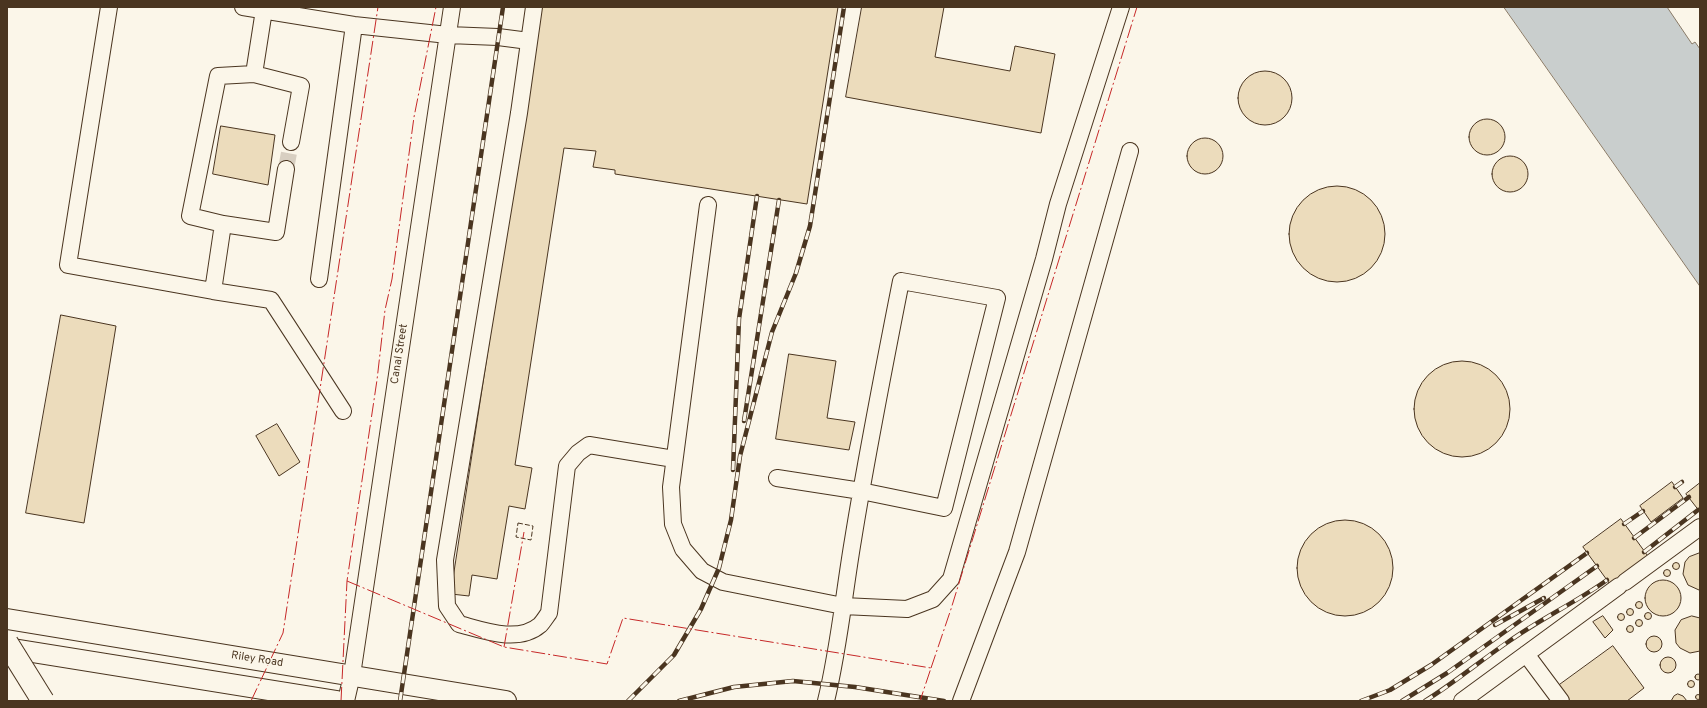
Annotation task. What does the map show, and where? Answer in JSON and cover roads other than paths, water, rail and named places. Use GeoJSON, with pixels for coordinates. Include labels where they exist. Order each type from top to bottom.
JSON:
{"type":"FeatureCollection","features":[{"type":"Feature","properties":{"kind":"highway"},"geometry":{"type":"LineString","coordinates":[[7,643],[43,701]]}},
{"type":"Feature","properties":{"kind":"main road","name":"Riley Road"},"geometry":{"type":"LineString","coordinates":[[7,619],[506,701]]}},
{"type":"Feature","properties":{"kind":"main road"},"geometry":{"type":"LineString","coordinates":[[7,648],[337,701]]}},
{"type":"Feature","properties":{"kind":"street"},"geometry":{"type":"LineString","coordinates":[[109,7],[68,265],[272,300],[343,411]]}},
{"type":"Feature","properties":{"kind":"street"},"geometry":{"type":"LineString","coordinates":[[243,7],[354,25],[448,36],[498,37],[529,41]]}},
{"type":"Feature","properties":{"kind":"street","name":"Canal Street"},"geometry":{"type":"LineString","coordinates":[[346,701],[352,675],[452,7]]}},
{"type":"Feature","properties":{"kind":"street"},"geometry":{"type":"LineString","coordinates":[[534,7],[445,560],[447,606],[459,624],[499,634],[522,634],[539,626],[549,613],[567,466],[578,453],[589,445],[674,459]]}},
{"type":"Feature","properties":{"kind":"street"},"geometry":{"type":"LineString","coordinates":[[708,205],[671,487],[673,524],[683,549],[702,571],[723,582],[843,606],[906,609],[933,599],[951,579],[1044,259],[1058,204],[1120,7]]}},
{"type":"Feature","properties":{"kind":"street"},"geometry":{"type":"LineString","coordinates":[[254,74],[264,10]]}},
{"type":"Feature","properties":{"kind":"street"},"geometry":{"type":"LineString","coordinates":[[319,279],[354,25]]}},
{"type":"Feature","properties":{"kind":"street"},"geometry":{"type":"LineString","coordinates":[[286,169],[276,232],[223,224],[190,216],[218,76],[254,74],[301,86],[291,142]]}},
{"type":"Feature","properties":{"kind":"street"},"geometry":{"type":"LineString","coordinates":[[960,701],[1017,552],[1130,151]]}},
{"type":"Feature","properties":{"kind":"street"},"geometry":{"type":"LineString","coordinates":[[213,291],[223,224]]}},
{"type":"Feature","properties":{"kind":"street"},"geometry":{"type":"LineString","coordinates":[[777,478],[861,492],[944,508],[997,298],[901,281],[872,425],[861,492],[832,676],[826,701]]}},
{"type":"Feature","properties":{"kind":"street"},"geometry":{"type":"LineString","coordinates":[[1462,701],[1700,527]]}},
{"type":"Feature","properties":{"kind":"street"},"geometry":{"type":"LineString","coordinates":[[1526,654],[1562,701]]}},
{"type":"Feature","properties":{"kind":"tunnel"},"geometry":{"type":"LineString","coordinates":[[286,169],[291,142]]}},
{"type":"Feature","properties":{"kind":"railway"},"geometry":{"type":"LineString","coordinates":[[400,701],[503,7]]}},
{"type":"Feature","properties":{"kind":"railway"},"geometry":{"type":"LineString","coordinates":[[628,701],[674,655],[701,609],[719,568],[731,520],[740,456],[772,332],[796,273],[810,226],[844,7]]}},
{"type":"Feature","properties":{"kind":"railway"},"geometry":{"type":"LineString","coordinates":[[733,470],[739,319],[757,196]]}},
{"type":"Feature","properties":{"kind":"railway"},"geometry":{"type":"LineString","coordinates":[[744,421],[779,200]]}},
{"type":"Feature","properties":{"kind":"railway"},"geometry":{"type":"LineString","coordinates":[[1675,487],[1682,482]]}},
{"type":"Feature","properties":{"kind":"railway"},"geometry":{"type":"LineString","coordinates":[[1634,538],[1689,497]]}},
{"type":"Feature","properties":{"kind":"railway"},"geometry":{"type":"LineString","coordinates":[[1644,552],[1698,510]]}},
{"type":"Feature","properties":{"kind":"railway"},"geometry":{"type":"LineString","coordinates":[[1624,524],[1643,511]]}},
{"type":"Feature","properties":{"kind":"railway"},"geometry":{"type":"LineString","coordinates":[[1361,701],[1390,690],[1431,665],[1587,553]]}},
{"type":"Feature","properties":{"kind":"railway"},"geometry":{"type":"LineString","coordinates":[[1402,701],[1447,673],[1597,566]]}},
{"type":"Feature","properties":{"kind":"railway"},"geometry":{"type":"LineString","coordinates":[[1425,701],[1532,626],[1607,580]]}},
{"type":"Feature","properties":{"kind":"railway"},"geometry":{"type":"LineString","coordinates":[[1495,625],[1544,598]]}},
{"type":"Feature","properties":{"kind":"railway"},"geometry":{"type":"LineString","coordinates":[[679,701],[734,687],[793,681],[855,687],[944,701]]}}]}
